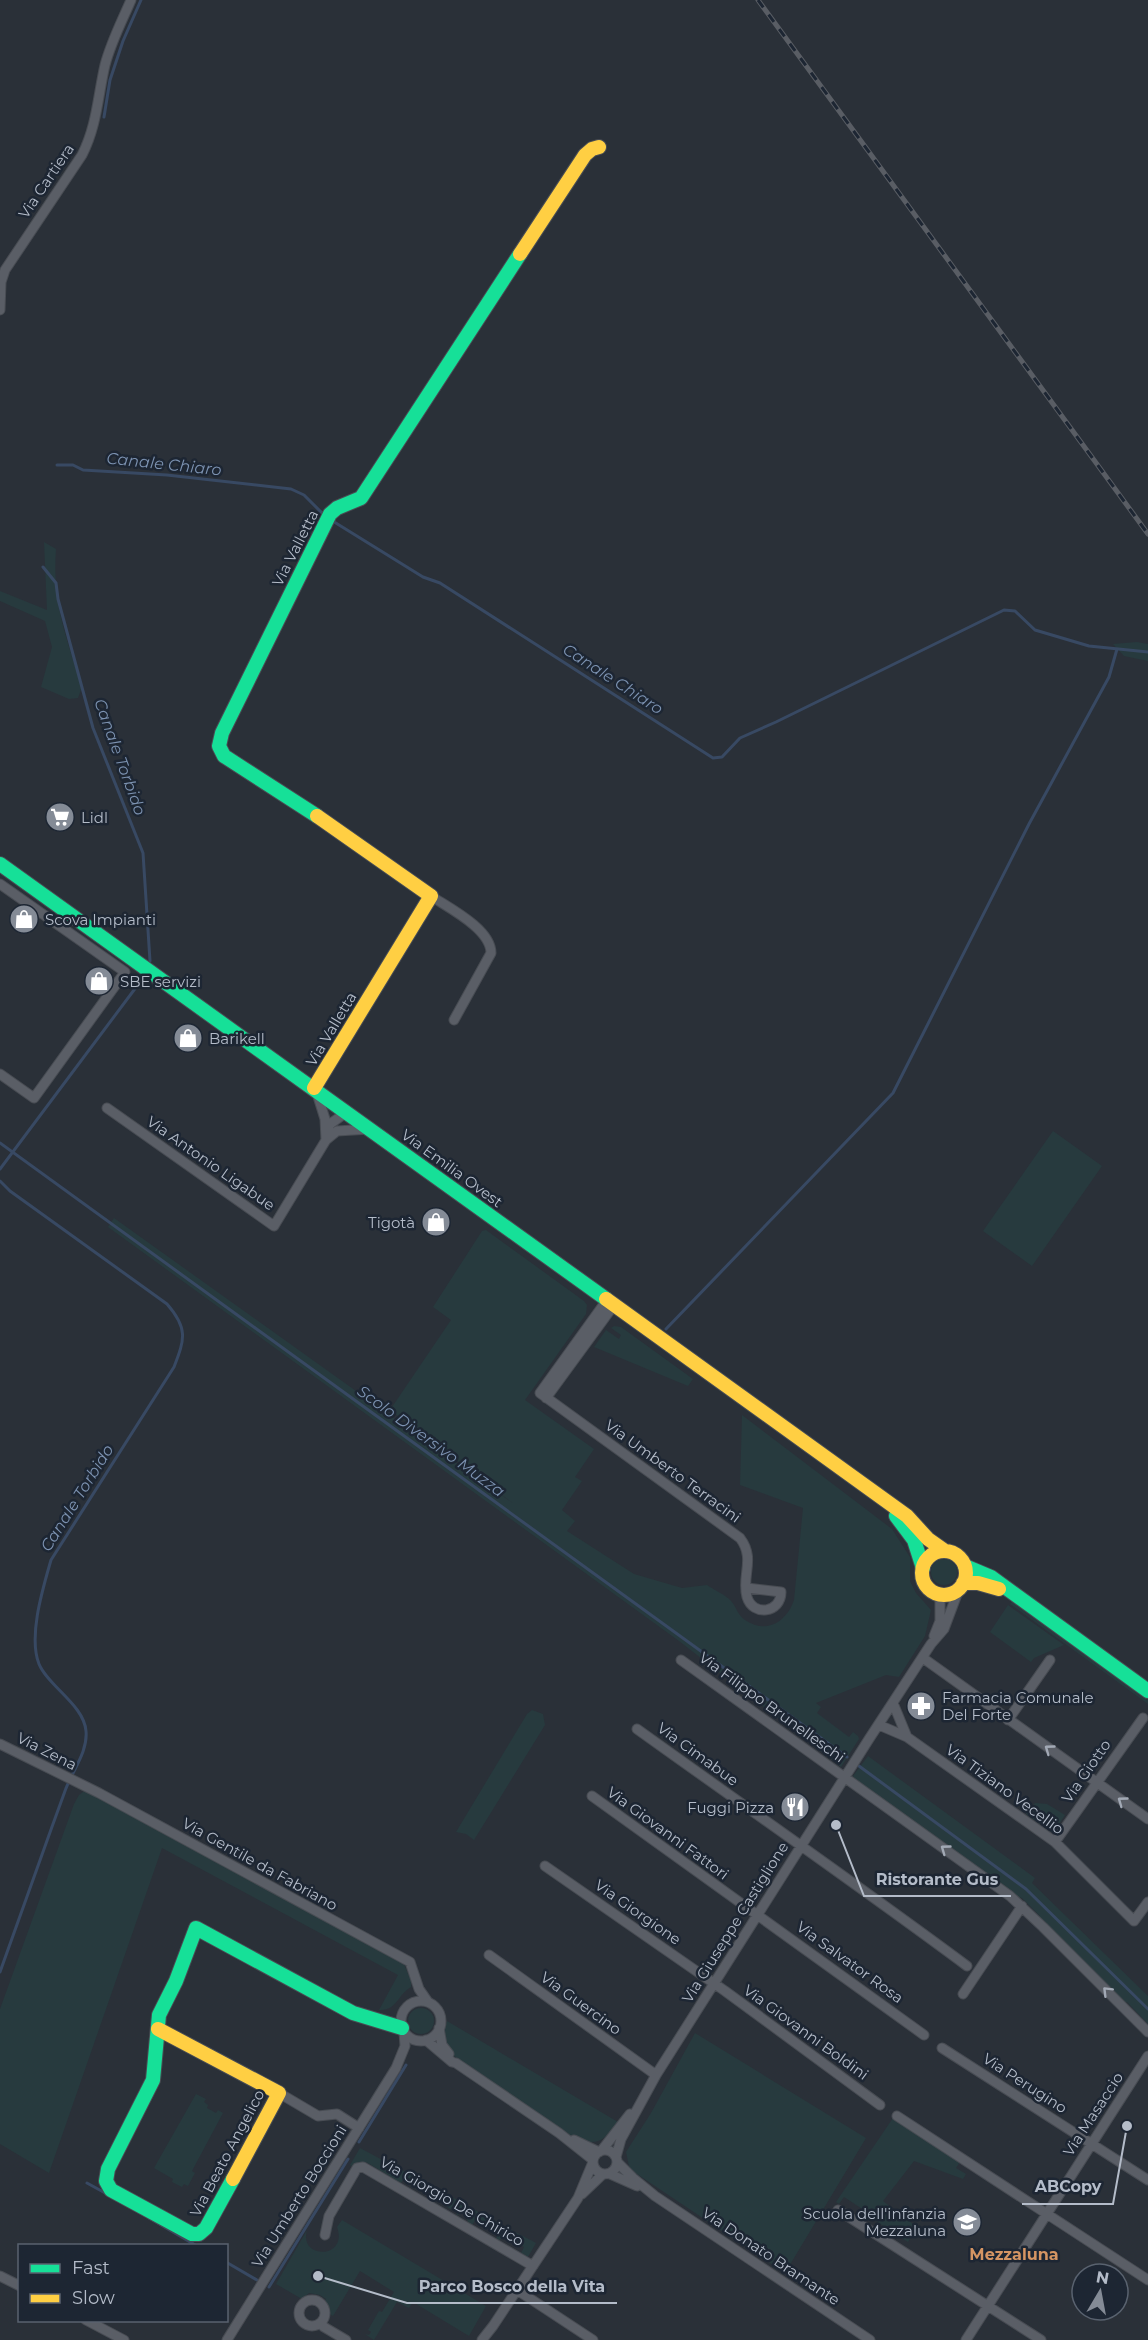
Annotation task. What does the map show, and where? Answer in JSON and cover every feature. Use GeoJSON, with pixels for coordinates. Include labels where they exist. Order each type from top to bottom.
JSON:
{"type":"FeatureCollection","features":[{"type":"Feature","properties":{"kind":"street","name":"Via Cartiera"},"geometry":{"type":"LineString","coordinates":[[0,310],[1,282],[5,270],[89,142],[105,65],[131,0]]}},
{"type":"Feature","properties":{"kind":"street","name":"Via Valletta"},"geometry":{"type":"LineString","coordinates":[[454,1020],[491,953],[491,947],[482,932],[330,825],[232,762],[220,751],[222,733],[328,516],[337,507],[361,498],[585,155],[599,147]]}},
{"type":"Feature","properties":{"kind":"street","name":"Via Emilia Ovest"},"geometry":{"type":"LineString","coordinates":[[0,864],[908,1516],[928,1539],[945,1551]]}},
{"type":"Feature","properties":{"kind":"street"},"geometry":{"type":"LineString","coordinates":[[0,884],[125,972],[34,1098],[0,1074]]}},
{"type":"Feature","properties":{"kind":"street","name":"Via Valletta"},"geometry":{"type":"LineString","coordinates":[[315,1088],[431,896]]}},
{"type":"Feature","properties":{"kind":"street"},"geometry":{"type":"LineString","coordinates":[[315,1088],[330,1134],[371,1129]]}},
{"type":"Feature","properties":{"kind":"street","name":"Via Antonio Ligabue"},"geometry":{"type":"LineString","coordinates":[[107,1108],[274,1226],[330,1134],[344,1121],[346,1112]]}},
{"type":"Feature","properties":{"kind":"street","name":"Via Umberto Terracini"},"geometry":{"type":"LineString","coordinates":[[611,1303],[543,1396],[740,1538],[748,1552],[747,1588]]}},
{"type":"Feature","properties":{"kind":"street","name":"Via Emilia Ovest"},"geometry":{"type":"LineString","coordinates":[[883,1500],[915,1538],[920,1549],[923,1568]]}},
{"type":"Feature","properties":{"kind":"street"},"geometry":{"type":"LineString","coordinates":[[1010,1592],[987,1585],[961,1586],[947,1595],[940,1594],[928,1588],[924,1582],[923,1568],[932,1555],[945,1551],[958,1557],[965,1566],[991,1577],[1148,1691]]}},
{"type":"Feature","properties":{"kind":"street"},"geometry":{"type":"LineString","coordinates":[[961,1586],[966,1574],[965,1566]]}},
{"type":"Feature","properties":{"kind":"street","name":"Via Giuseppe Castiglione"},"geometry":{"type":"LineString","coordinates":[[617,2159],[621,2139],[656,2075],[801,1845],[931,1644],[949,1620],[961,1586]]}},
{"type":"Feature","properties":{"kind":"street","name":"Via Giuseppe Castiglione"},"geometry":{"type":"LineString","coordinates":[[931,1644],[940,1621],[940,1594]]}},
{"type":"Feature","properties":{"kind":"street"},"geometry":{"type":"LineString","coordinates":[[923,1658],[1148,1820]]}},
{"type":"Feature","properties":{"kind":"street","name":"Via Filippo Brunelleschi"},"geometry":{"type":"LineString","coordinates":[[681,1660],[1022,1906],[1148,2032]]}},
{"type":"Feature","properties":{"kind":"street"},"geometry":{"type":"LineString","coordinates":[[1008,1720],[1050,1660]]}},
{"type":"Feature","properties":{"kind":"street","name":"Via Tiziano Vecellio"},"geometry":{"type":"LineString","coordinates":[[893,1703],[907,1737]]}},
{"type":"Feature","properties":{"kind":"street","name":"Via Tiziano Vecellio"},"geometry":{"type":"LineString","coordinates":[[886,1714],[901,1725]]}},
{"type":"Feature","properties":{"kind":"street","name":"Via Giotto"},"geometry":{"type":"LineString","coordinates":[[1055,1842],[1143,1718]]}},
{"type":"Feature","properties":{"kind":"street","name":"Via Tiziano Vecellio"},"geometry":{"type":"LineString","coordinates":[[879,1725],[907,1737],[1055,1842],[1134,1921],[1148,1902]]}},
{"type":"Feature","properties":{"kind":"street","name":"Via Cimabue"},"geometry":{"type":"LineString","coordinates":[[637,1729],[852,1880],[967,1966]]}},
{"type":"Feature","properties":{"kind":"street","name":"Via Zena"},"geometry":{"type":"LineString","coordinates":[[0,1744],[80,1784]]}},
{"type":"Feature","properties":{"kind":"street","name":"Via Gentile da Fabriano"},"geometry":{"type":"LineString","coordinates":[[80,1784],[410,1962],[419,1989],[428,2002]]}},
{"type":"Feature","properties":{"kind":"street","name":"Via Giovanni Fattori"},"geometry":{"type":"LineString","coordinates":[[592,1796],[757,1914]]}},
{"type":"Feature","properties":{"kind":"street","name":"Via Giorgione"},"geometry":{"type":"LineString","coordinates":[[545,1866],[714,1983]]}},
{"type":"Feature","properties":{"kind":"street"},"geometry":{"type":"LineString","coordinates":[[963,1995],[1022,1906]]}},
{"type":"Feature","properties":{"kind":"street","name":"Via Salvator Rosa"},"geometry":{"type":"LineString","coordinates":[[757,1914],[924,2035]]}},
{"type":"Feature","properties":{"kind":"street","name":"Via Beato Angelico"},"geometry":{"type":"LineString","coordinates":[[158,2029],[279,2093],[206,2228],[200,2234],[192,2234],[111,2190],[106,2181],[108,2169],[153,2080],[159,2015],[176,1981],[196,1928],[364,2018],[403,2030]]}},
{"type":"Feature","properties":{"kind":"street","name":"Via Guercino"},"geometry":{"type":"LineString","coordinates":[[489,1955],[656,2075]]}},
{"type":"Feature","properties":{"kind":"street"},"geometry":{"type":"LineString","coordinates":[[364,2018],[389,2018],[402,2012],[409,2004],[416,1979]]}},
{"type":"Feature","properties":{"kind":"street","name":"Via Giovanni Boldini"},"geometry":{"type":"LineString","coordinates":[[714,1983],[880,2105]]}},
{"type":"Feature","properties":{"kind":"street"},"geometry":{"type":"LineString","coordinates":[[409,2004],[418,2001],[434,2005],[440,2016],[443,2048],[456,2063],[597,2156]]}},
{"type":"Feature","properties":{"kind":"street"},"geometry":{"type":"LineString","coordinates":[[402,2012],[403,2030],[413,2039],[424,2040],[432,2037],[440,2028]]}},
{"type":"Feature","properties":{"kind":"street","name":"Via Umberto Boccioni"},"geometry":{"type":"LineString","coordinates":[[227,2340],[396,2068],[405,2046],[403,2030]]}},
{"type":"Feature","properties":{"kind":"street"},"geometry":{"type":"LineString","coordinates":[[424,2040],[449,2061],[456,2063]]}},
{"type":"Feature","properties":{"kind":"street","name":"Via Umberto Boccioni"},"geometry":{"type":"LineString","coordinates":[[396,2068],[424,2040]]}},
{"type":"Feature","properties":{"kind":"street","name":"Via Perugino"},"geometry":{"type":"LineString","coordinates":[[942,2048],[1148,2180]]}},
{"type":"Feature","properties":{"kind":"street","name":"Via Masaccio"},"geometry":{"type":"LineString","coordinates":[[966,2340],[1148,2056]]}},
{"type":"Feature","properties":{"kind":"street"},"geometry":{"type":"LineString","coordinates":[[279,2093],[318,2116],[337,2114],[359,2128]]}},
{"type":"Feature","properties":{"kind":"street","name":"Via Giuseppe Castiglione"},"geometry":{"type":"LineString","coordinates":[[482,2340],[578,2198],[597,2156],[644,2095]]}},
{"type":"Feature","properties":{"kind":"street"},"geometry":{"type":"LineString","coordinates":[[897,2116],[1148,2280]]}},
{"type":"Feature","properties":{"kind":"street"},"geometry":{"type":"LineString","coordinates":[[610,2151],[617,2159],[615,2169],[606,2174],[596,2170],[597,2156],[610,2151]]}},
{"type":"Feature","properties":{"kind":"street","name":"Via Donato Bramante"},"geometry":{"type":"LineString","coordinates":[[617,2159],[655,2196]]}},
{"type":"Feature","properties":{"kind":"street","name":"Via Giorgio De Chirico"},"geometry":{"type":"LineString","coordinates":[[324,2235],[329,2216],[357,2168],[363,2167],[533,2266]]}},
{"type":"Feature","properties":{"kind":"street","name":"Via Giuseppe Castiglione"},"geometry":{"type":"LineString","coordinates":[[578,2198],[606,2174]]}},
{"type":"Feature","properties":{"kind":"street","name":"Via Donato Bramante"},"geometry":{"type":"LineString","coordinates":[[606,2174],[655,2196],[870,2340]]}},
{"type":"Feature","properties":{"kind":"street"},"geometry":{"type":"LineString","coordinates":[[838,2210],[1041,2340]]}},
{"type":"Feature","properties":{"kind":"street"},"geometry":{"type":"LineString","coordinates":[[0,2276],[18,2285]]}},
{"type":"Feature","properties":{"kind":"street"},"geometry":{"type":"LineString","coordinates":[[517,2290],[593,2340]]}},
{"type":"Feature","properties":{"kind":"street"},"geometry":{"type":"LineString","coordinates":[[90,2322],[124,2340]]}},
{"type":"Feature","properties":{"kind":"street"},"geometry":{"type":"LineString","coordinates":[[320,2323],[346,2340]]}},
{"type":"Feature","properties":{"kind":"green space"},"geometry":{"type":"Polygon","coordinates":[[[44,542],[56,549],[58,603],[82,687],[78,698],[69,699],[41,687],[52,647],[45,621],[0,601],[0,591],[47,610],[44,542]]]}},
{"type":"Feature","properties":{"kind":"green space"},"geometry":{"type":"Polygon","coordinates":[[[1137,642],[1148,644],[1148,661],[1124,656],[1113,644],[1137,642]]]}},
{"type":"Feature","properties":{"kind":"green space"},"geometry":{"type":"Polygon","coordinates":[[[1053,1131],[1102,1166],[1032,1266],[983,1231],[1053,1131]]]}},
{"type":"Feature","properties":{"kind":"green space"},"geometry":{"type":"Polygon","coordinates":[[[114,1218],[514,1504],[390,1410],[451,1320],[433,1307],[482,1231],[486,1230],[587,1305],[586,1314],[525,1400],[594,1449],[575,1477],[582,1481],[562,1510],[575,1521],[567,1531],[634,1574],[682,1588],[707,1585],[729,1599],[745,1620],[761,1626],[775,1624],[791,1608],[794,1600],[803,1508],[740,1485],[742,1415],[892,1529],[910,1557],[910,1581],[916,1593],[931,1610],[925,1636],[899,1677],[886,1675],[816,1703],[821,1707],[817,1713],[849,1737],[853,1732],[858,1736],[859,1739],[841,1767],[679,1641],[108,1227],[114,1218]]]}},
{"type":"Feature","properties":{"kind":"green space"},"geometry":{"type":"Polygon","coordinates":[[[621,1327],[693,1379],[688,1386],[594,1347],[606,1330],[619,1339],[621,1335],[611,1328],[621,1327]]]}},
{"type":"Feature","properties":{"kind":"green space"},"geometry":{"type":"Polygon","coordinates":[[[944,1559],[953,1563],[957,1572],[953,1581],[944,1585],[935,1581],[931,1572],[935,1563],[944,1559]]]}},
{"type":"Feature","properties":{"kind":"green space"},"geometry":{"type":"Polygon","coordinates":[[[1013,1600],[1148,1697],[1148,1704],[1010,1604],[1013,1600]]]}},
{"type":"Feature","properties":{"kind":"green space"},"geometry":{"type":"Polygon","coordinates":[[[1008,1605],[1064,1645],[1034,1658],[1031,1662],[990,1632],[1008,1605]]]}},
{"type":"Feature","properties":{"kind":"green space"},"geometry":{"type":"Polygon","coordinates":[[[532,1710],[543,1714],[545,1725],[474,1840],[466,1834],[456,1832],[527,1714],[532,1710]]]}},
{"type":"Feature","properties":{"kind":"green space"},"geometry":{"type":"Polygon","coordinates":[[[868,1756],[1035,1878],[1032,1883],[1148,1996],[1148,2024],[1127,2002],[1124,2004],[1038,1918],[1040,1916],[1023,1899],[1020,1897],[1018,1900],[855,1781],[853,1776],[868,1756]]]}},
{"type":"Feature","properties":{"kind":"green space"},"geometry":{"type":"Polygon","coordinates":[[[83,1792],[90,1792],[403,1962],[411,1980],[411,1987],[390,2008],[379,2010],[398,1975],[162,1848],[49,2173],[0,2144],[0,2009],[74,1804],[83,1792]]]}},
{"type":"Feature","properties":{"kind":"green space"},"geometry":{"type":"Polygon","coordinates":[[[1035,1803],[1047,1804],[1065,1815],[1053,1833],[1026,1814],[1035,1803]]]}},
{"type":"Feature","properties":{"kind":"green space"},"geometry":{"type":"Polygon","coordinates":[[[421,2008],[430,2012],[434,2021],[430,2030],[421,2034],[412,2030],[408,2021],[412,2012],[421,2008]]]}},
{"type":"Feature","properties":{"kind":"green space"},"geometry":{"type":"Polygon","coordinates":[[[447,2021],[618,2122],[601,2140],[590,2142],[576,2139],[454,2056],[445,2040],[444,2031],[447,2021]]]}},
{"type":"Feature","properties":{"kind":"green space"},"geometry":{"type":"Polygon","coordinates":[[[695,2033],[866,2138],[785,2273],[634,2172],[629,2166],[626,2152],[651,2113],[695,2033]]]}},
{"type":"Feature","properties":{"kind":"green space"},"geometry":{"type":"Polygon","coordinates":[[[196,2094],[206,2099],[204,2102],[208,2105],[207,2108],[216,2113],[218,2110],[223,2113],[192,2171],[195,2173],[188,2186],[184,2184],[182,2187],[154,2168],[196,2094]]]}},
{"type":"Feature","properties":{"kind":"green space"},"geometry":{"type":"Polygon","coordinates":[[[893,2118],[960,2162],[956,2168],[966,2174],[963,2179],[914,2161],[883,2201],[917,2227],[908,2242],[865,2214],[867,2212],[844,2197],[839,2204],[836,2202],[893,2118]]]}},
{"type":"Feature","properties":{"kind":"green space"},"geometry":{"type":"Polygon","coordinates":[[[360,2148],[465,2204],[456,2216],[457,2213],[441,2203],[443,2199],[405,2177],[401,2183],[366,2162],[359,2162],[353,2167],[350,2165],[360,2148]]]}},
{"type":"Feature","properties":{"kind":"green space"},"geometry":{"type":"Polygon","coordinates":[[[473,2209],[536,2243],[528,2257],[521,2253],[524,2247],[503,2235],[499,2241],[496,2238],[499,2233],[476,2219],[472,2225],[468,2222],[467,2219],[473,2209]]]}},
{"type":"Feature","properties":{"kind":"green space"},"geometry":{"type":"Polygon","coordinates":[[[342,2220],[486,2306],[469,2336],[413,2302],[409,2308],[397,2302],[374,2340],[365,2334],[369,2335],[371,2332],[368,2330],[379,2311],[382,2312],[394,2292],[360,2271],[333,2316],[328,2313],[324,2302],[326,2299],[320,2295],[309,2293],[302,2299],[276,2284],[307,2230],[306,2240],[310,2247],[316,2251],[330,2250],[339,2238],[337,2227],[342,2220]]]}},
{"type":"Feature","properties":{"kind":"waterway","name":"Canale Torbido"},"geometry":{"type":"LineString","coordinates":[[104,117],[110,80],[123,41],[141,0]]}},
{"type":"Feature","properties":{"kind":"waterway","name":"Canale Chiaro"},"geometry":{"type":"LineString","coordinates":[[57,465],[73,465],[83,470],[167,475],[291,489],[304,495],[325,516]]}},
{"type":"Feature","properties":{"kind":"waterway","name":"Canale Chiaro"},"geometry":{"type":"LineString","coordinates":[[331,520],[423,577],[440,583],[713,758],[722,757],[740,738],[1004,610],[1015,611],[1035,630],[1089,646],[1148,652]]}},
{"type":"Feature","properties":{"kind":"waterway","name":"Canale Torbido"},"geometry":{"type":"LineString","coordinates":[[43,567],[56,583],[58,599],[93,728],[143,853],[150,961]]}},
{"type":"Feature","properties":{"kind":"waterway"},"geometry":{"type":"LineString","coordinates":[[666,1329],[893,1093],[1029,824],[1109,677],[1117,649]]}},
{"type":"Feature","properties":{"kind":"waterway","name":"Canale Torbido"},"geometry":{"type":"LineString","coordinates":[[0,1169],[140,982]]}},
{"type":"Feature","properties":{"kind":"waterway","name":"Scolo Diversivo Muzza"},"geometry":{"type":"LineString","coordinates":[[0,1143],[847,1757]]}},
{"type":"Feature","properties":{"kind":"waterway","name":"Canale Torbido"},"geometry":{"type":"LineString","coordinates":[[0,1181],[10,1191],[167,1304],[174,1312],[182,1334],[174,1367],[51,1560],[38,1612],[36,1653],[44,1672],[79,1713],[84,1722],[86,1739],[0,1972]]}},
{"type":"Feature","properties":{"kind":"waterway","name":"Scolo Diversivo Muzza"},"geometry":{"type":"LineString","coordinates":[[859,1766],[1026,1889],[1148,2009]]}},
{"type":"Feature","properties":{"kind":"waterway"},"geometry":{"type":"LineString","coordinates":[[359,2142],[406,2065]]}},
{"type":"Feature","properties":{"kind":"waterway"},"geometry":{"type":"LineString","coordinates":[[269,2287],[348,2159]]}},
{"type":"Feature","properties":{"kind":"waterway"},"geometry":{"type":"LineString","coordinates":[[87,2183],[107,2194]]}},
{"type":"Feature","properties":{"kind":"waterway"},"geometry":{"type":"LineString","coordinates":[[149,2218],[194,2244]]}},
{"type":"Feature","properties":{"kind":"waterway"},"geometry":{"type":"LineString","coordinates":[[228,2263],[257,2280]]}},
{"type":"Feature","properties":{"kind":"railway"},"geometry":{"type":"LineString","coordinates":[[758,0],[1148,534]]}},
{"type":"Feature","properties":{"kind":"traffic: fast"},"geometry":{"type":"LineString","coordinates":[[317,816],[224,756],[219,746],[222,733],[330,514],[337,508],[361,498],[520,254]]}},
{"type":"Feature","properties":{"kind":"traffic: fast"},"geometry":{"type":"LineString","coordinates":[[0,864],[606,1299]]}},
{"type":"Feature","properties":{"kind":"traffic: fast"},"geometry":{"type":"LineString","coordinates":[[896,1516],[914,1540],[923,1568]]}},
{"type":"Feature","properties":{"kind":"traffic: fast"},"geometry":{"type":"LineString","coordinates":[[965,1566],[991,1577],[1148,1691]]}},
{"type":"Feature","properties":{"kind":"traffic: fast"},"geometry":{"type":"LineString","coordinates":[[233,2179],[206,2228],[199,2234],[192,2234],[111,2190],[106,2181],[108,2169],[153,2080],[159,2015],[176,1981],[196,1928],[353,2013],[402,2028]]}},
{"type":"Feature","properties":{"kind":"traffic: slow"},"geometry":{"type":"LineString","coordinates":[[520,254],[585,155],[599,147]]}},
{"type":"Feature","properties":{"kind":"traffic: slow"},"geometry":{"type":"LineString","coordinates":[[314,1088],[431,896],[317,816]]}},
{"type":"Feature","properties":{"kind":"traffic: slow"},"geometry":{"type":"LineString","coordinates":[[606,1299],[907,1516],[928,1539],[945,1551]]}},
{"type":"Feature","properties":{"kind":"traffic: slow"},"geometry":{"type":"LineString","coordinates":[[944,1551],[959,1558],[966,1573],[959,1588],[944,1595],[929,1588],[922,1573],[929,1558],[944,1551]]}},
{"type":"Feature","properties":{"kind":"traffic: slow"},"geometry":{"type":"LineString","coordinates":[[963,1583],[978,1583],[999,1589]]}},
{"type":"Feature","properties":{"kind":"traffic: slow"},"geometry":{"type":"LineString","coordinates":[[158,2029],[279,2093],[233,2179]]}},
{"type":"Feature","properties":{"kind":"place","name":"Lidl"},"geometry":{"type":"Point","coordinates":[60,817]}},
{"type":"Feature","properties":{"kind":"place","name":"Scova Impianti"},"geometry":{"type":"Point","coordinates":[24,919]}},
{"type":"Feature","properties":{"kind":"place","name":"SBE servizi"},"geometry":{"type":"Point","coordinates":[99,981]}},
{"type":"Feature","properties":{"kind":"place","name":"Barikell"},"geometry":{"type":"Point","coordinates":[188,1038]}},
{"type":"Feature","properties":{"kind":"place","name":"Tigotà"},"geometry":{"type":"Point","coordinates":[436,1222]}},
{"type":"Feature","properties":{"kind":"place","name":"Farmacia Comunale Del Forte"},"geometry":{"type":"Point","coordinates":[921,1706]}},
{"type":"Feature","properties":{"kind":"place","name":"Fuggi Pizza"},"geometry":{"type":"Point","coordinates":[795,1807]}},
{"type":"Feature","properties":{"kind":"place","name":"Ristorante Gus"},"geometry":{"type":"Point","coordinates":[836,1825]}},
{"type":"Feature","properties":{"kind":"place","name":"ABCopy"},"geometry":{"type":"Point","coordinates":[1127,2126]}},
{"type":"Feature","properties":{"kind":"place","name":"Scuola dell'infanzia Mezzaluna"},"geometry":{"type":"Point","coordinates":[967,2222]}},
{"type":"Feature","properties":{"kind":"place","name":"Parco Bosco della Vita"},"geometry":{"type":"Point","coordinates":[318,2276]}},
{"type":"Feature","properties":{"kind":"district","name":"Mezzaluna"},"geometry":{"type":"Point","coordinates":[1014,2254]}}]}
